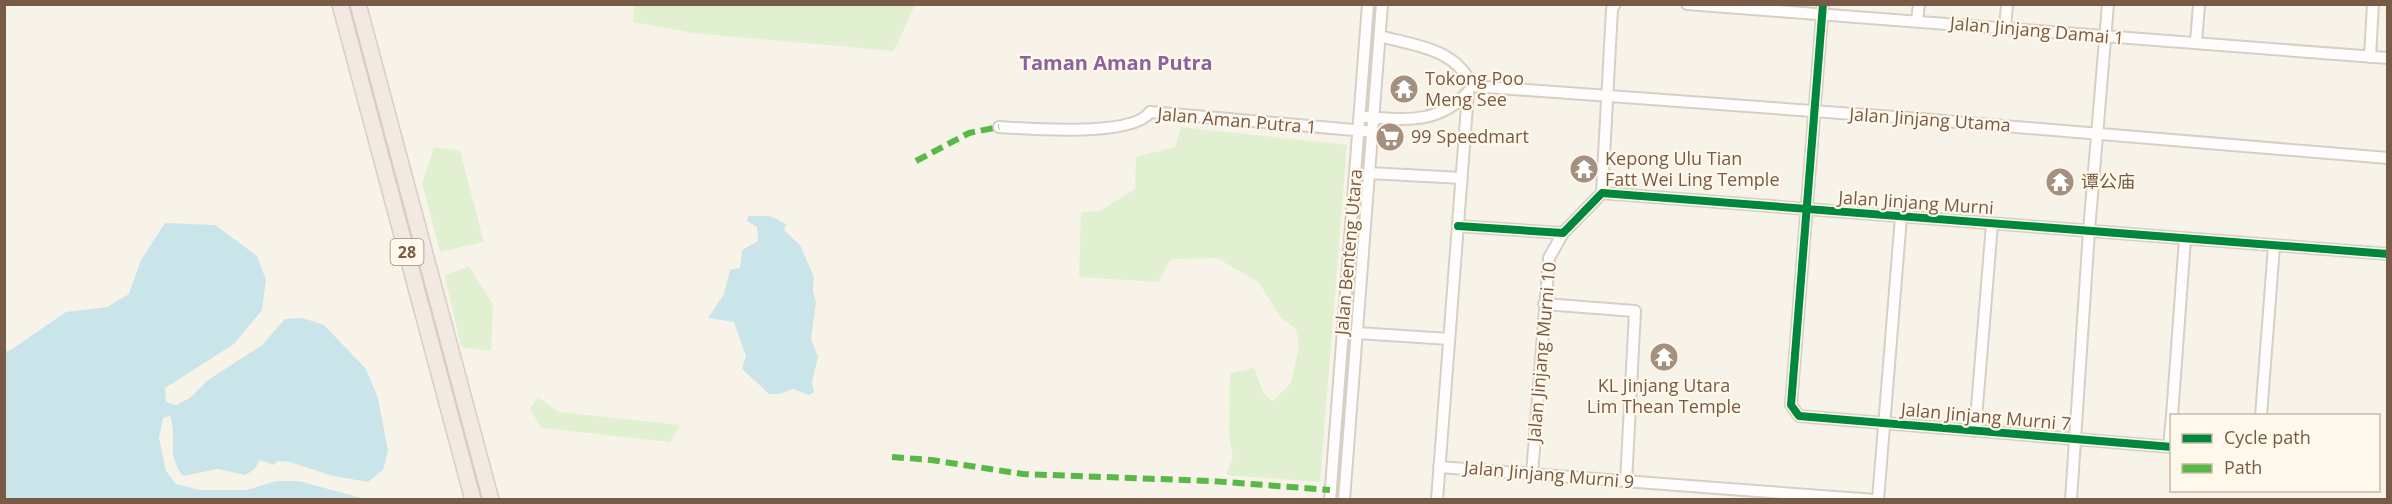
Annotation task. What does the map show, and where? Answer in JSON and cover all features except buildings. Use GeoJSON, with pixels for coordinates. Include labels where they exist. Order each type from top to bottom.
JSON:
{"type":"FeatureCollection","features":[{"type":"Feature","properties":{"kind":"highway","name":"28"},"geometry":{"type":"LineString","coordinates":[[340,4],[473,500]]}},
{"type":"Feature","properties":{"kind":"highway","name":"28"},"geometry":{"type":"LineString","coordinates":[[358,4],[491,500]]}},
{"type":"Feature","properties":{"kind":"street","name":"Jalan Benteng Utara"},"geometry":{"type":"LineString","coordinates":[[1330,495],[1368,4]]}},
{"type":"Feature","properties":{"kind":"street","name":"Jalan Benteng Utara"},"geometry":{"type":"LineString","coordinates":[[1344,495],[1382,4]]}},
{"type":"Feature","properties":{"kind":"street","name":"Jalan Jinjang Damai 1"},"geometry":{"type":"LineString","coordinates":[[1687,4],[1822,9],[1917,21],[2388,58]]}},
{"type":"Feature","properties":{"kind":"street"},"geometry":{"type":"LineString","coordinates":[[1917,21],[1918,4]]}},
{"type":"Feature","properties":{"kind":"street"},"geometry":{"type":"LineString","coordinates":[[2005,28],[2007,4]]}},
{"type":"Feature","properties":{"kind":"street"},"geometry":{"type":"LineString","coordinates":[[2071,500],[2089,231],[2108,4]]}},
{"type":"Feature","properties":{"kind":"street"},"geometry":{"type":"LineString","coordinates":[[2196,43],[2199,4]]}},
{"type":"Feature","properties":{"kind":"street"},"geometry":{"type":"LineString","coordinates":[[2370,57],[2373,4]]}},
{"type":"Feature","properties":{"kind":"street"},"geometry":{"type":"LineString","coordinates":[[1458,226],[1563,233],[1602,193],[1614,7]]}},
{"type":"Feature","properties":{"kind":"street"},"geometry":{"type":"LineString","coordinates":[[1807,209],[1822,9]]}},
{"type":"Feature","properties":{"kind":"street"},"geometry":{"type":"LineString","coordinates":[[1380,36],[1435,50],[1454,60],[1467,74],[1470,89],[1437,500]]}},
{"type":"Feature","properties":{"kind":"street"},"geometry":{"type":"LineString","coordinates":[[1360,117],[1424,119],[1459,102],[1470,89]]}},
{"type":"Feature","properties":{"kind":"street","name":"Jalan Jinjang Utama"},"geometry":{"type":"LineString","coordinates":[[1470,89],[1608,96],[1814,111],[2388,158]]}},
{"type":"Feature","properties":{"kind":"street","name":"Jalan Aman Putra 1"},"geometry":{"type":"LineString","coordinates":[[999,128],[1078,129],[1126,125],[1145,119],[1150,112],[1372,132]]}},
{"type":"Feature","properties":{"kind":"street"},"geometry":{"type":"LineString","coordinates":[[1369,173],[1462,178]]}},
{"type":"Feature","properties":{"kind":"street","name":"Jalan Jinjang Murni"},"geometry":{"type":"LineString","coordinates":[[1602,193],[2388,255]]}},
{"type":"Feature","properties":{"kind":"street","name":"Jalan Jinjang Murni 7"},"geometry":{"type":"LineString","coordinates":[[1807,209],[1791,405],[1799,416],[2170,447]]}},
{"type":"Feature","properties":{"kind":"street"},"geometry":{"type":"LineString","coordinates":[[1876,500],[1901,217]]}},
{"type":"Feature","properties":{"kind":"street"},"geometry":{"type":"LineString","coordinates":[[1975,431],[1992,224]]}},
{"type":"Feature","properties":{"kind":"street","name":"Jalan Jinjang Murni 10"},"geometry":{"type":"LineString","coordinates":[[1532,474],[1548,258],[1563,233]]}},
{"type":"Feature","properties":{"kind":"street"},"geometry":{"type":"LineString","coordinates":[[2172,414],[2185,239]]}},
{"type":"Feature","properties":{"kind":"street"},"geometry":{"type":"LineString","coordinates":[[2261,414],[2274,246]]}},
{"type":"Feature","properties":{"kind":"street"},"geometry":{"type":"LineString","coordinates":[[1544,304],[1635,311],[1626,482]]}},
{"type":"Feature","properties":{"kind":"street"},"geometry":{"type":"LineString","coordinates":[[1357,333],[1449,339]]}},
{"type":"Feature","properties":{"kind":"street","name":"Jalan Jinjang Murni 9"},"geometry":{"type":"LineString","coordinates":[[1439,467],[1876,500]]}},
{"type":"Feature","properties":{"kind":"street"},"geometry":{"type":"LineString","coordinates":[[1330,495],[1344,495]]}},
{"type":"Feature","properties":{"kind":"green space"},"geometry":{"type":"Polygon","coordinates":[[[634,4],[915,5],[894,51],[692,33],[633,22],[634,4]]]}},
{"type":"Feature","properties":{"kind":"green space"},"geometry":{"type":"Polygon","coordinates":[[[1181,127],[1347,145],[1320,482],[1226,475],[1233,457],[1229,436],[1230,373],[1254,368],[1264,394],[1273,401],[1291,383],[1299,346],[1296,329],[1281,318],[1259,283],[1217,258],[1171,259],[1158,282],[1079,277],[1081,212],[1100,211],[1135,189],[1136,157],[1175,147],[1181,127]]]}},
{"type":"Feature","properties":{"kind":"green space"},"geometry":{"type":"Polygon","coordinates":[[[434,147],[460,151],[484,242],[440,252],[422,183],[434,147]]]}},
{"type":"Feature","properties":{"kind":"green space"},"geometry":{"type":"Polygon","coordinates":[[[469,266],[493,304],[491,351],[461,347],[445,276],[469,266]]]}},
{"type":"Feature","properties":{"kind":"green space"},"geometry":{"type":"Polygon","coordinates":[[[538,397],[559,412],[681,425],[670,442],[541,428],[530,409],[538,397]]]}},
{"type":"Feature","properties":{"kind":"water"},"geometry":{"type":"Polygon","coordinates":[[[748,216],[770,216],[786,224],[784,230],[800,245],[814,277],[813,291],[816,302],[811,339],[818,357],[812,382],[814,392],[809,395],[793,389],[779,394],[769,394],[742,369],[746,356],[734,322],[708,318],[724,294],[730,270],[740,268],[742,250],[758,241],[757,227],[747,221],[748,216]]]}},
{"type":"Feature","properties":{"kind":"water"},"geometry":{"type":"Polygon","coordinates":[[[165,223],[215,225],[257,256],[266,280],[262,310],[234,344],[165,388],[166,402],[176,405],[190,398],[208,380],[262,345],[285,319],[303,318],[324,325],[366,369],[378,398],[388,451],[383,470],[368,482],[333,476],[290,462],[278,461],[273,465],[260,460],[254,470],[245,475],[218,469],[183,476],[174,460],[170,416],[163,418],[159,438],[166,471],[176,484],[200,490],[247,490],[276,481],[299,481],[365,499],[5,499],[5,352],[66,312],[107,307],[129,294],[141,260],[165,223]]]}},
{"type":"Feature","properties":{"kind":"marked path"},"geometry":{"type":"LineString","coordinates":[[916,161],[969,133],[999,127]]}},
{"type":"Feature","properties":{"kind":"marked path"},"geometry":{"type":"LineString","coordinates":[[892,457],[931,460],[1023,474],[1212,481],[1330,490]]}},
{"type":"Feature","properties":{"kind":"cycle path"},"geometry":{"type":"LineString","coordinates":[[1823,4],[1791,405],[1799,416],[2170,447]]}},
{"type":"Feature","properties":{"kind":"cycle path"},"geometry":{"type":"LineString","coordinates":[[1458,226],[1563,233],[1602,193],[2388,254]]}},
{"type":"Feature","properties":{"kind":"place","name":"Tokong Poo Meng See"},"geometry":{"type":"Point","coordinates":[1404,89]}},
{"type":"Feature","properties":{"kind":"place","name":"99 Speedmart"},"geometry":{"type":"Point","coordinates":[1390,137]}},
{"type":"Feature","properties":{"kind":"place","name":"Kepong Ulu Tian Fatt Wei Ling Temple"},"geometry":{"type":"Point","coordinates":[1584,169]}},
{"type":"Feature","properties":{"kind":"place","name":"谭公庙"},"geometry":{"type":"Point","coordinates":[2060,182]}},
{"type":"Feature","properties":{"kind":"place","name":"KL Jinjang Utara Lim Thean Temple"},"geometry":{"type":"Point","coordinates":[1664,357]}},
{"type":"Feature","properties":{"kind":"district","name":"Taman Aman Putra"},"geometry":{"type":"Point","coordinates":[1116,63]}}]}
